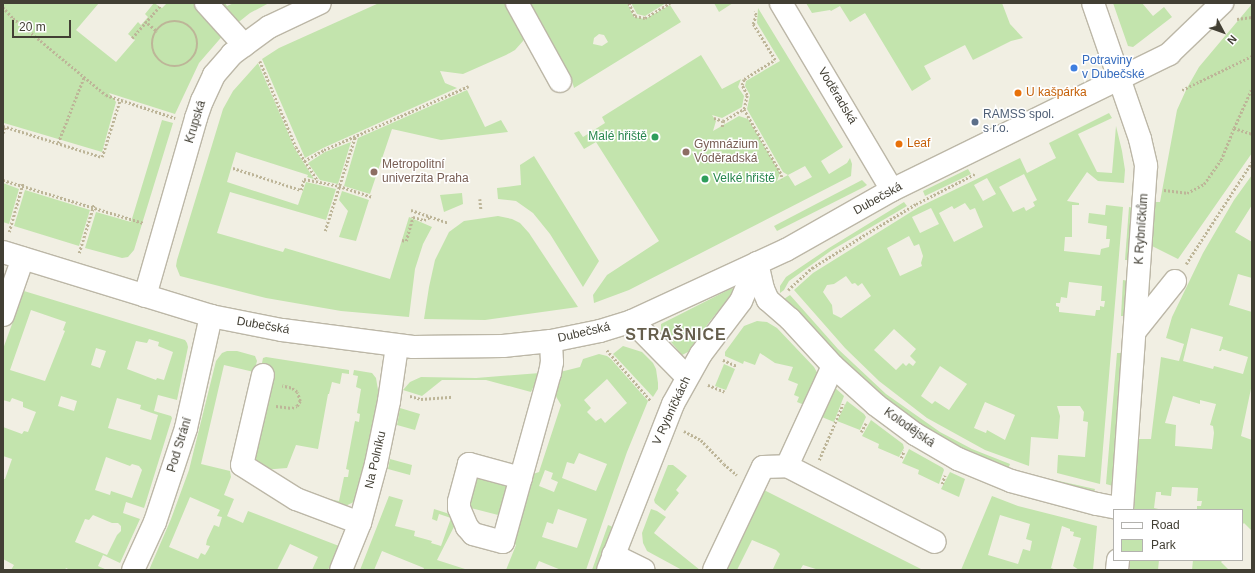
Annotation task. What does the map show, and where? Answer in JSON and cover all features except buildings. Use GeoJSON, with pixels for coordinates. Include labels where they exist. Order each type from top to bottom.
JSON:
{"type":"FeatureCollection","features":[{"type":"Feature","properties":{"kind":"street"},"geometry":{"type":"LineString","coordinates":[[206,3],[244,45]]}},
{"type":"Feature","properties":{"kind":"street","name":"Krupská"},"geometry":{"type":"LineString","coordinates":[[145,296],[202,100],[208,87],[222,64],[244,45],[269,27],[320,3]]}},
{"type":"Feature","properties":{"kind":"street"},"geometry":{"type":"LineString","coordinates":[[517,3],[560,81]]}},
{"type":"Feature","properties":{"kind":"street","name":"Voděradská"},"geometry":{"type":"LineString","coordinates":[[781,3],[892,190]]}},
{"type":"Feature","properties":{"kind":"street","name":"K Rybníčkům"},"geometry":{"type":"LineString","coordinates":[[1093,3],[1140,139],[1146,166],[1122,509]]}},
{"type":"Feature","properties":{"kind":"street"},"geometry":{"type":"LineString","coordinates":[[1120,78],[1169,54],[1227,11]]}},
{"type":"Feature","properties":{"kind":"street","name":"Dubečská"},"geometry":{"type":"LineString","coordinates":[[11,248],[145,296],[212,316],[282,330],[397,346],[503,346],[551,341],[600,331],[632,321],[810,237],[892,190],[1120,78]]}},
{"type":"Feature","properties":{"kind":"street"},"geometry":{"type":"LineString","coordinates":[[3,315],[11,248]]}},
{"type":"Feature","properties":{"kind":"street","name":"Kolodějská"},"geometry":{"type":"LineString","coordinates":[[757,263],[762,289],[768,300],[790,319],[833,366],[894,419],[915,434],[958,459],[1011,481],[1118,509]]}},
{"type":"Feature","properties":{"kind":"street","name":"V Rybníčkách"},"geometry":{"type":"LineString","coordinates":[[610,562],[666,417],[687,377],[723,323],[741,301],[757,263]]}},
{"type":"Feature","properties":{"kind":"street"},"geometry":{"type":"LineString","coordinates":[[1135,331],[1175,281]]}},
{"type":"Feature","properties":{"kind":"street","name":"Pod Strání"},"geometry":{"type":"LineString","coordinates":[[133,570],[155,522],[186,428],[212,316]]}},
{"type":"Feature","properties":{"kind":"street"},"geometry":{"type":"LineString","coordinates":[[632,321],[687,377]]}},
{"type":"Feature","properties":{"kind":"street"},"geometry":{"type":"LineString","coordinates":[[521,478],[550,372],[552,362],[551,341]]}},
{"type":"Feature","properties":{"kind":"street","name":"Na Polníku"},"geometry":{"type":"LineString","coordinates":[[341,570],[360,523],[379,450],[392,383],[397,346]]}},
{"type":"Feature","properties":{"kind":"street"},"geometry":{"type":"LineString","coordinates":[[787,466],[833,366]]}},
{"type":"Feature","properties":{"kind":"street"},"geometry":{"type":"LineString","coordinates":[[261,386],[242,465],[296,499],[360,523]]}},
{"type":"Feature","properties":{"kind":"street"},"geometry":{"type":"LineString","coordinates":[[714,570],[763,467],[787,466],[935,542]]}},
{"type":"Feature","properties":{"kind":"street"},"geometry":{"type":"LineString","coordinates":[[610,562],[644,570]]}},
{"type":"Feature","properties":{"kind":"path"},"geometry":{"type":"LineString","coordinates":[[629,3],[635,16],[645,18],[670,3]]}},
{"type":"Feature","properties":{"kind":"path"},"geometry":{"type":"LineString","coordinates":[[132,38],[145,21],[160,6]]}},
{"type":"Feature","properties":{"kind":"path"},"geometry":{"type":"LineString","coordinates":[[3,7],[14,18],[106,95],[177,118]]}},
{"type":"Feature","properties":{"kind":"path"},"geometry":{"type":"LineString","coordinates":[[754,11],[756,15],[753,24],[775,60],[744,79],[742,85],[747,95],[744,109],[782,175],[782,179]]}},
{"type":"Feature","properties":{"kind":"path"},"geometry":{"type":"LineString","coordinates":[[1227,11],[1252,17]]}},
{"type":"Feature","properties":{"kind":"path"},"geometry":{"type":"LineString","coordinates":[[145,21],[156,31]]}},
{"type":"Feature","properties":{"kind":"path"},"geometry":{"type":"LineString","coordinates":[[175,21],[189,25],[198,37],[198,52],[194,59],[188,64],[173,68],[159,61],[154,54],[152,47],[156,31],[161,26],[175,21]]}},
{"type":"Feature","properties":{"kind":"path"},"geometry":{"type":"LineString","coordinates":[[1182,90],[1252,56]]}},
{"type":"Feature","properties":{"kind":"path"},"geometry":{"type":"LineString","coordinates":[[260,61],[296,147],[319,182]]}},
{"type":"Feature","properties":{"kind":"path"},"geometry":{"type":"LineString","coordinates":[[58,143],[84,77]]}},
{"type":"Feature","properties":{"kind":"path"},"geometry":{"type":"LineString","coordinates":[[304,161],[324,150],[468,86]]}},
{"type":"Feature","properties":{"kind":"path"},"geometry":{"type":"LineString","coordinates":[[1160,189],[1186,193],[1204,184],[1221,160],[1252,88]]}},
{"type":"Feature","properties":{"kind":"path"},"geometry":{"type":"LineString","coordinates":[[3,133],[4,126],[102,157],[120,100]]}},
{"type":"Feature","properties":{"kind":"path"},"geometry":{"type":"LineString","coordinates":[[714,118],[723,121],[744,109]]}},
{"type":"Feature","properties":{"kind":"path"},"geometry":{"type":"LineString","coordinates":[[722,127],[723,121]]}},
{"type":"Feature","properties":{"kind":"path"},"geometry":{"type":"LineString","coordinates":[[1234,128],[1252,134]]}},
{"type":"Feature","properties":{"kind":"path"},"geometry":{"type":"LineString","coordinates":[[325,231],[355,136]]}},
{"type":"Feature","properties":{"kind":"path"},"geometry":{"type":"LineString","coordinates":[[1175,281],[1252,162]]}},
{"type":"Feature","properties":{"kind":"path"},"geometry":{"type":"LineString","coordinates":[[233,168],[301,190],[304,179],[339,186],[372,197]]}},
{"type":"Feature","properties":{"kind":"path"},"geometry":{"type":"LineString","coordinates":[[786,292],[812,268],[866,234],[916,204],[978,173]]}},
{"type":"Feature","properties":{"kind":"path"},"geometry":{"type":"LineString","coordinates":[[3,180],[146,224]]}},
{"type":"Feature","properties":{"kind":"path"},"geometry":{"type":"LineString","coordinates":[[11,248],[23,182]]}},
{"type":"Feature","properties":{"kind":"path"},"geometry":{"type":"LineString","coordinates":[[480,199],[481,209]]}},
{"type":"Feature","properties":{"kind":"path"},"geometry":{"type":"LineString","coordinates":[[79,253],[94,204]]}},
{"type":"Feature","properties":{"kind":"path"},"geometry":{"type":"LineString","coordinates":[[411,210],[448,223]]}},
{"type":"Feature","properties":{"kind":"path"},"geometry":{"type":"LineString","coordinates":[[402,240],[406,241],[413,217],[424,220],[430,217]]}},
{"type":"Feature","properties":{"kind":"path"},"geometry":{"type":"LineString","coordinates":[[789,289],[794,294]]}},
{"type":"Feature","properties":{"kind":"path"},"geometry":{"type":"LineString","coordinates":[[606,348],[654,404]]}},
{"type":"Feature","properties":{"kind":"path"},"geometry":{"type":"LineString","coordinates":[[725,361],[737,366]]}},
{"type":"Feature","properties":{"kind":"path"},"geometry":{"type":"LineString","coordinates":[[261,386],[291,388],[297,392],[300,401],[297,406],[286,408],[261,386]]}},
{"type":"Feature","properties":{"kind":"path"},"geometry":{"type":"LineString","coordinates":[[714,387],[725,392]]}},
{"type":"Feature","properties":{"kind":"path"},"geometry":{"type":"LineString","coordinates":[[403,394],[421,399],[453,397]]}},
{"type":"Feature","properties":{"kind":"path"},"geometry":{"type":"LineString","coordinates":[[819,458],[844,402]]}},
{"type":"Feature","properties":{"kind":"path"},"geometry":{"type":"LineString","coordinates":[[679,428],[700,440],[736,474]]}},
{"type":"Feature","properties":{"kind":"green space"},"geometry":{"type":"Polygon","coordinates":[[[3,3],[99,3],[76,30],[116,62],[135,40],[128,34],[138,22],[141,25],[148,17],[145,14],[154,3],[162,8],[167,3],[225,3],[227,6],[234,3],[269,3],[250,13],[225,33],[199,63],[175,114],[109,93],[116,102],[102,152],[4,123],[3,125],[3,3]]]}},
{"type":"Feature","properties":{"kind":"green space"},"geometry":{"type":"Polygon","coordinates":[[[379,3],[512,3],[526,31],[523,41],[515,50],[506,55],[463,74],[440,71],[445,83],[457,88],[323,148],[305,158],[262,59],[279,48],[379,3]]]}},
{"type":"Feature","properties":{"kind":"green space"},"geometry":{"type":"Polygon","coordinates":[[[525,3],[627,3],[634,17],[645,19],[670,5],[681,22],[574,88],[570,74],[566,76],[525,3]],[[599,34],[594,38],[593,44],[602,46],[608,42],[604,35],[599,34]]]}},
{"type":"Feature","properties":{"kind":"green space"},"geometry":{"type":"Polygon","coordinates":[[[631,3],[666,3],[645,16],[637,14],[631,3]]]}},
{"type":"Feature","properties":{"kind":"green space"},"geometry":{"type":"Polygon","coordinates":[[[714,3],[733,3],[719,12],[714,3]]]}},
{"type":"Feature","properties":{"kind":"green space"},"geometry":{"type":"Polygon","coordinates":[[[806,3],[1002,3],[1010,24],[1023,38],[1011,41],[973,60],[965,45],[924,66],[931,79],[912,91],[865,13],[850,22],[840,6],[831,11],[812,13],[806,3]]]}},
{"type":"Feature","properties":{"kind":"green space"},"geometry":{"type":"Polygon","coordinates":[[[1113,3],[1142,3],[1153,16],[1164,7],[1172,17],[1133,47],[1128,46],[1113,3]]]}},
{"type":"Feature","properties":{"kind":"green space"},"geometry":{"type":"Polygon","coordinates":[[[1252,4],[1252,153],[1178,259],[1152,246],[1153,202],[1160,202],[1177,110],[1199,67],[1252,4]]]}},
{"type":"Feature","properties":{"kind":"green space"},"geometry":{"type":"Polygon","coordinates":[[[758,8],[843,147],[821,161],[829,174],[847,163],[850,158],[852,164],[851,176],[629,290],[594,303],[593,295],[607,275],[659,241],[596,142],[584,149],[574,133],[579,131],[583,137],[605,123],[602,117],[701,55],[722,89],[741,79],[738,87],[744,96],[742,107],[722,118],[712,115],[716,121],[713,131],[739,116],[748,119],[780,173],[777,181],[788,175],[783,172],[747,109],[750,95],[745,86],[746,81],[780,61],[757,23],[758,8]],[[805,166],[788,175],[795,186],[812,177],[805,166]]]}},
{"type":"Feature","properties":{"kind":"green space"},"geometry":{"type":"Polygon","coordinates":[[[258,63],[295,149],[314,179],[307,177],[308,175],[236,152],[227,182],[298,205],[306,182],[336,189],[326,220],[230,192],[217,233],[283,252],[285,248],[390,279],[409,217],[432,227],[423,244],[415,269],[409,317],[341,311],[266,298],[180,276],[176,266],[177,260],[223,109],[233,91],[258,63]]]}},
{"type":"Feature","properties":{"kind":"green space"},"geometry":{"type":"Polygon","coordinates":[[[467,90],[485,127],[501,120],[508,132],[441,140],[392,129],[370,194],[344,186],[358,138],[467,90]]]}},
{"type":"Feature","properties":{"kind":"green space"},"geometry":{"type":"Polygon","coordinates":[[[1109,113],[1112,118],[1078,134],[1097,172],[1112,173],[1116,126],[1125,170],[1124,183],[1098,181],[1087,172],[1067,201],[1079,203],[1079,205],[1072,205],[1072,237],[1065,237],[1064,251],[1100,255],[1101,249],[1109,247],[1110,239],[1106,239],[1107,226],[1088,223],[1089,213],[1105,215],[1106,205],[1123,207],[1100,484],[1057,473],[1058,455],[1085,457],[1088,422],[1083,421],[1084,412],[1080,406],[1057,406],[1060,416],[1058,439],[1031,437],[1029,466],[985,450],[927,418],[879,381],[845,348],[794,290],[813,273],[919,207],[1020,158],[1027,173],[1056,158],[1049,143],[1109,113]],[[1024,174],[999,187],[1013,212],[1024,207],[1026,211],[1035,206],[1033,202],[1037,200],[1024,174]],[[987,178],[974,185],[983,201],[996,194],[987,178]],[[965,203],[954,209],[952,206],[939,213],[954,242],[983,227],[975,208],[970,210],[965,203]],[[931,208],[912,217],[920,233],[939,224],[931,208]],[[909,236],[887,248],[900,276],[922,266],[921,263],[923,256],[919,244],[914,246],[909,236]],[[846,276],[834,284],[827,285],[823,292],[832,305],[833,314],[841,318],[871,296],[862,283],[858,286],[855,283],[852,284],[846,276]],[[1069,282],[1067,298],[1061,297],[1060,303],[1056,303],[1056,306],[1059,307],[1059,312],[1095,316],[1096,310],[1100,310],[1100,306],[1104,307],[1105,301],[1101,301],[1102,286],[1069,282]],[[894,329],[874,350],[896,370],[903,363],[906,366],[909,363],[913,366],[916,362],[910,356],[916,349],[894,329]],[[940,366],[921,396],[932,404],[935,401],[949,410],[967,384],[940,366]],[[985,402],[974,428],[986,433],[987,430],[1005,440],[1015,415],[985,402]]]}},
{"type":"Feature","properties":{"kind":"green space"},"geometry":{"type":"Polygon","coordinates":[[[162,120],[173,123],[134,250],[128,257],[122,258],[85,248],[96,212],[131,222],[162,120]]]}},
{"type":"Feature","properties":{"kind":"green space"},"geometry":{"type":"Polygon","coordinates":[[[351,142],[338,184],[320,180],[308,163],[325,152],[351,142]]]}},
{"type":"Feature","properties":{"kind":"green space"},"geometry":{"type":"Polygon","coordinates":[[[534,156],[599,261],[583,287],[550,234],[533,213],[516,201],[498,199],[497,188],[521,185],[520,165],[534,156]]]}},
{"type":"Feature","properties":{"kind":"green space"},"geometry":{"type":"Polygon","coordinates":[[[968,169],[971,174],[925,196],[923,191],[968,169]]]}},
{"type":"Feature","properties":{"kind":"green space"},"geometry":{"type":"Polygon","coordinates":[[[1252,175],[1252,205],[1235,232],[1252,242],[1252,278],[1238,274],[1229,305],[1252,312],[1252,384],[1241,436],[1252,440],[1252,531],[1244,523],[1243,524],[1243,509],[1197,509],[1197,506],[1201,506],[1202,501],[1197,501],[1198,488],[1172,487],[1171,496],[1161,495],[1161,492],[1156,492],[1154,508],[1158,509],[1134,509],[1139,439],[1151,439],[1161,357],[1179,361],[1184,344],[1166,338],[1172,317],[1203,253],[1234,200],[1252,175]],[[1191,328],[1183,361],[1213,369],[1214,366],[1243,374],[1248,357],[1222,349],[1219,351],[1223,337],[1191,328]],[[1173,396],[1165,423],[1176,425],[1175,446],[1212,449],[1214,433],[1213,426],[1210,425],[1216,404],[1200,400],[1200,404],[1173,396]]]}},
{"type":"Feature","properties":{"kind":"green space"},"geometry":{"type":"Polygon","coordinates":[[[862,180],[867,185],[864,187],[777,231],[774,226],[862,180]]]}},
{"type":"Feature","properties":{"kind":"green space"},"geometry":{"type":"Polygon","coordinates":[[[3,183],[19,189],[9,224],[3,222],[3,183]]]}},
{"type":"Feature","properties":{"kind":"green space"},"geometry":{"type":"Polygon","coordinates":[[[25,190],[90,210],[79,246],[14,226],[25,190]]]}},
{"type":"Feature","properties":{"kind":"green space"},"geometry":{"type":"Polygon","coordinates":[[[342,191],[369,200],[356,241],[339,237],[348,211],[339,200],[342,191]]]}},
{"type":"Feature","properties":{"kind":"green space"},"geometry":{"type":"Polygon","coordinates":[[[462,193],[463,204],[444,212],[440,195],[462,193]]]}},
{"type":"Feature","properties":{"kind":"green space"},"geometry":{"type":"Polygon","coordinates":[[[904,202],[907,206],[832,250],[789,281],[784,290],[780,293],[780,286],[786,277],[829,248],[904,202]]]}},
{"type":"Feature","properties":{"kind":"green space"},"geometry":{"type":"Polygon","coordinates":[[[1129,207],[1134,208],[1130,260],[1125,260],[1129,207]]]}},
{"type":"Feature","properties":{"kind":"green space"},"geometry":{"type":"Polygon","coordinates":[[[498,216],[512,219],[520,223],[529,233],[578,307],[485,320],[424,319],[435,260],[449,232],[464,221],[498,216]]]}},
{"type":"Feature","properties":{"kind":"green space"},"geometry":{"type":"Polygon","coordinates":[[[1123,280],[1129,281],[1126,316],[1121,316],[1123,280]]]}},
{"type":"Feature","properties":{"kind":"green space"},"geometry":{"type":"Polygon","coordinates":[[[732,288],[734,289],[734,292],[710,321],[688,352],[682,355],[661,330],[661,324],[732,288]]]}},
{"type":"Feature","properties":{"kind":"green space"},"geometry":{"type":"Polygon","coordinates":[[[24,291],[185,340],[187,343],[188,347],[177,400],[158,395],[154,411],[171,416],[172,418],[144,508],[126,502],[123,513],[140,519],[120,563],[103,555],[98,566],[107,570],[70,570],[66,568],[65,570],[11,570],[14,565],[3,559],[3,479],[5,479],[12,459],[3,456],[3,427],[22,434],[24,431],[28,432],[36,412],[23,407],[23,402],[12,398],[10,402],[3,400],[3,349],[24,291]],[[31,310],[10,370],[45,381],[65,331],[63,330],[66,322],[31,310]],[[149,339],[147,343],[136,341],[127,369],[156,380],[157,378],[164,380],[173,352],[158,346],[159,342],[149,339]],[[96,348],[91,365],[100,368],[106,351],[96,348]],[[61,396],[58,406],[74,411],[77,401],[61,396]],[[117,398],[108,428],[151,440],[158,415],[140,409],[141,405],[117,398]],[[106,457],[95,490],[110,495],[111,491],[132,498],[142,470],[139,466],[132,464],[130,466],[106,457]],[[93,515],[89,520],[85,519],[75,542],[107,555],[117,535],[121,531],[121,526],[118,523],[112,523],[93,515]]]}},
{"type":"Feature","properties":{"kind":"green space"},"geometry":{"type":"Polygon","coordinates":[[[790,295],[838,349],[886,394],[940,432],[972,449],[1010,464],[1007,472],[915,424],[839,360],[784,299],[790,295]]]}},
{"type":"Feature","properties":{"kind":"green space"},"geometry":{"type":"Polygon","coordinates":[[[757,321],[767,322],[777,328],[814,367],[819,376],[807,406],[797,402],[799,397],[794,395],[798,384],[788,380],[793,367],[775,363],[760,353],[755,365],[744,361],[743,364],[725,356],[725,352],[744,326],[757,321]]]}},
{"type":"Feature","properties":{"kind":"green space"},"geometry":{"type":"Polygon","coordinates":[[[623,346],[642,352],[653,363],[656,369],[658,389],[653,397],[613,354],[623,346]]]}},
{"type":"Feature","properties":{"kind":"green space"},"geometry":{"type":"Polygon","coordinates":[[[227,351],[237,351],[255,356],[257,361],[254,372],[224,365],[201,464],[230,471],[231,477],[224,495],[234,499],[227,516],[243,523],[248,511],[339,546],[328,570],[312,570],[318,557],[290,544],[277,570],[149,570],[171,519],[189,470],[216,361],[222,353],[227,351]],[[190,497],[169,547],[198,559],[201,553],[205,555],[210,546],[206,545],[207,540],[214,525],[219,527],[222,517],[217,516],[220,510],[190,497]]]}},
{"type":"Feature","properties":{"kind":"green space"},"geometry":{"type":"Polygon","coordinates":[[[1117,353],[1123,353],[1113,486],[1106,484],[1117,353]]]}},
{"type":"Feature","properties":{"kind":"green space"},"geometry":{"type":"Polygon","coordinates":[[[599,354],[607,356],[648,401],[627,452],[586,570],[561,570],[539,561],[535,570],[506,570],[516,545],[511,542],[530,475],[539,472],[561,405],[554,393],[560,372],[580,367],[583,359],[599,354]],[[607,379],[584,400],[591,408],[587,412],[596,421],[601,418],[605,423],[627,403],[607,379]],[[579,453],[574,464],[567,462],[562,478],[596,491],[607,464],[579,453]],[[545,470],[539,486],[554,492],[558,482],[551,479],[553,473],[545,470]],[[558,509],[553,524],[547,522],[542,537],[577,548],[587,519],[558,509]]]}},
{"type":"Feature","properties":{"kind":"green space"},"geometry":{"type":"Polygon","coordinates":[[[266,357],[349,370],[349,374],[342,373],[340,384],[332,382],[328,394],[318,449],[296,445],[287,468],[262,470],[252,463],[262,363],[263,358],[266,357]]]}},
{"type":"Feature","properties":{"kind":"green space"},"geometry":{"type":"Polygon","coordinates":[[[724,364],[735,369],[726,390],[715,386],[724,364]]]}},
{"type":"Feature","properties":{"kind":"green space"},"geometry":{"type":"Polygon","coordinates":[[[354,370],[372,373],[376,378],[379,396],[364,470],[354,502],[343,507],[309,495],[339,501],[344,477],[348,477],[349,470],[346,469],[355,421],[359,422],[360,414],[357,413],[361,389],[356,387],[358,376],[353,375],[354,370]]]}},
{"type":"Feature","properties":{"kind":"green space"},"geometry":{"type":"Polygon","coordinates":[[[540,373],[531,392],[486,380],[442,380],[422,396],[403,390],[410,382],[421,377],[476,378],[540,373]]]}},
{"type":"Feature","properties":{"kind":"green space"},"geometry":{"type":"Polygon","coordinates":[[[833,386],[844,396],[834,422],[817,415],[833,386]]]}},
{"type":"Feature","properties":{"kind":"green space"},"geometry":{"type":"Polygon","coordinates":[[[847,401],[866,417],[860,430],[837,421],[847,401]]]}},
{"type":"Feature","properties":{"kind":"green space"},"geometry":{"type":"Polygon","coordinates":[[[400,408],[420,414],[415,430],[397,425],[400,408]]]}},
{"type":"Feature","properties":{"kind":"green space"},"geometry":{"type":"Polygon","coordinates":[[[871,420],[903,444],[904,448],[899,457],[878,448],[879,444],[862,436],[871,420]]]}},
{"type":"Feature","properties":{"kind":"green space"},"geometry":{"type":"Polygon","coordinates":[[[909,449],[943,468],[944,470],[939,484],[918,474],[919,470],[902,463],[909,449]]]}},
{"type":"Feature","properties":{"kind":"green space"},"geometry":{"type":"Polygon","coordinates":[[[390,459],[412,465],[410,475],[388,469],[390,459]]]}},
{"type":"Feature","properties":{"kind":"green space"},"geometry":{"type":"Polygon","coordinates":[[[668,465],[673,465],[687,476],[676,490],[679,493],[665,511],[655,503],[654,500],[668,465]]]}},
{"type":"Feature","properties":{"kind":"green space"},"geometry":{"type":"Polygon","coordinates":[[[950,472],[965,479],[959,497],[941,489],[950,472]]]}},
{"type":"Feature","properties":{"kind":"green space"},"geometry":{"type":"Polygon","coordinates":[[[476,477],[510,487],[502,516],[467,507],[476,477]]]}},
{"type":"Feature","properties":{"kind":"green space"},"geometry":{"type":"Polygon","coordinates":[[[1050,479],[1095,489],[1093,496],[1049,485],[1050,479]]]}},
{"type":"Feature","properties":{"kind":"green space"},"geometry":{"type":"Polygon","coordinates":[[[760,488],[923,570],[819,570],[803,565],[800,570],[775,570],[773,569],[780,554],[776,550],[752,540],[737,570],[721,570],[760,488]]]}},
{"type":"Feature","properties":{"kind":"green space"},"geometry":{"type":"Polygon","coordinates":[[[389,496],[403,500],[395,526],[415,531],[414,536],[432,541],[431,543],[441,546],[451,518],[439,514],[437,521],[432,519],[434,509],[459,517],[437,560],[468,570],[423,570],[424,568],[382,551],[374,570],[360,570],[389,496]]]}},
{"type":"Feature","properties":{"kind":"green space"},"geometry":{"type":"Polygon","coordinates":[[[992,496],[1018,506],[1097,526],[1093,570],[1079,570],[1073,566],[1081,538],[1073,536],[1074,532],[1062,526],[1051,568],[1056,570],[961,570],[992,496]],[[1000,515],[988,555],[1018,564],[1023,549],[1030,551],[1032,541],[1026,539],[1030,524],[1000,515]]]}},
{"type":"Feature","properties":{"kind":"green space"},"geometry":{"type":"Polygon","coordinates":[[[651,509],[666,517],[654,533],[700,570],[682,570],[647,551],[643,543],[642,533],[651,509]]]}},
{"type":"Feature","properties":{"kind":"green space"},"geometry":{"type":"Polygon","coordinates":[[[608,525],[613,527],[598,570],[592,570],[608,525]]]}},
{"type":"Feature","properties":{"kind":"green space"},"geometry":{"type":"Polygon","coordinates":[[[1130,561],[1159,561],[1158,570],[1130,570],[1130,561]]]}},
{"type":"Feature","properties":{"kind":"green space"},"geometry":{"type":"Polygon","coordinates":[[[1193,561],[1222,561],[1221,562],[1229,570],[1192,570],[1193,561]]]}},
{"type":"Feature","properties":{"kind":"place","name":"Potraviny v Dubečské"},"geometry":{"type":"Point","coordinates":[1074,68]}},
{"type":"Feature","properties":{"kind":"place","name":"U kašpárka"},"geometry":{"type":"Point","coordinates":[1018,93]}},
{"type":"Feature","properties":{"kind":"place","name":"RAMSS spol. s r.o."},"geometry":{"type":"Point","coordinates":[975,122]}},
{"type":"Feature","properties":{"kind":"place","name":"Malé hřiště"},"geometry":{"type":"Point","coordinates":[655,137]}},
{"type":"Feature","properties":{"kind":"place","name":"Leaf"},"geometry":{"type":"Point","coordinates":[899,144]}},
{"type":"Feature","properties":{"kind":"place","name":"Gymnázium Voděradská"},"geometry":{"type":"Point","coordinates":[686,152]}},
{"type":"Feature","properties":{"kind":"place","name":"Metropolitní univerzita Praha"},"geometry":{"type":"Point","coordinates":[374,172]}},
{"type":"Feature","properties":{"kind":"place","name":"Velké hřiště"},"geometry":{"type":"Point","coordinates":[705,179]}},
{"type":"Feature","properties":{"kind":"district","name":"STRAŠNICE"},"geometry":{"type":"Point","coordinates":[676,335]}}]}
